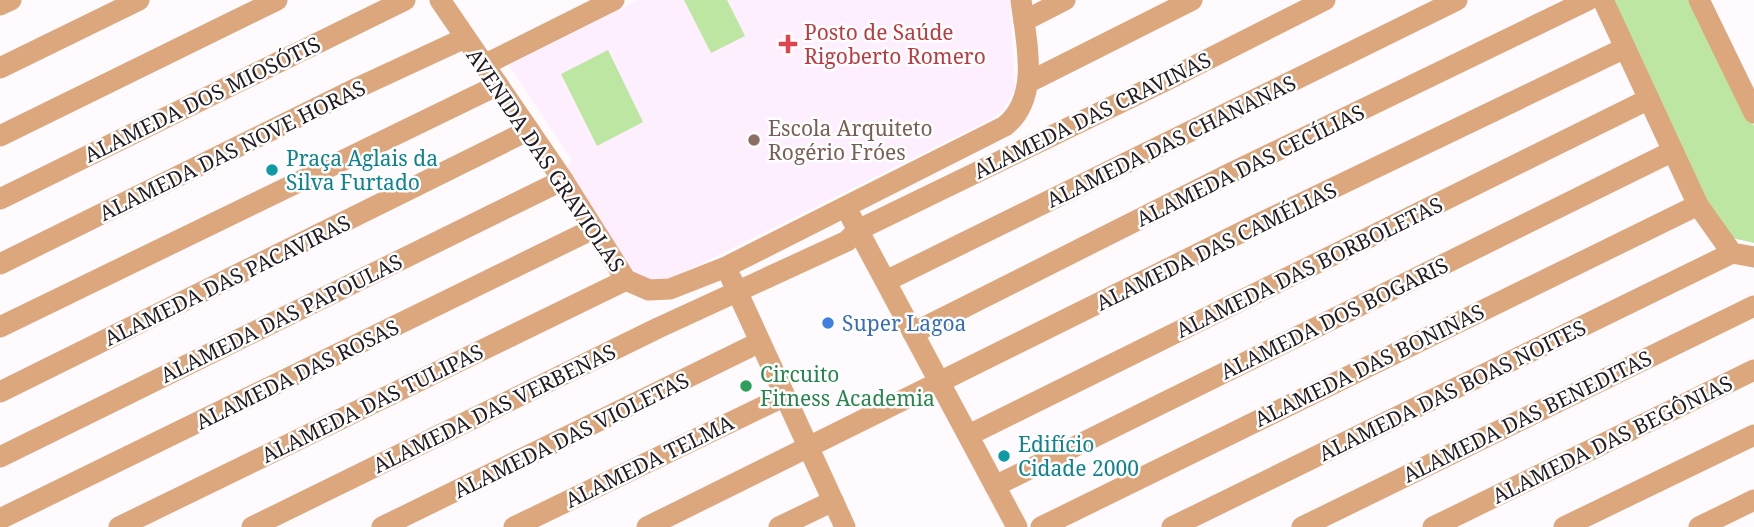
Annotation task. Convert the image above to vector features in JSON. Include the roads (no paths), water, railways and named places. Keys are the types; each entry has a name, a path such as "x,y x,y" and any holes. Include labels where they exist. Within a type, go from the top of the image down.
{"street":[{"path":"0,5 11,0"},
{"path":"0,68 139,0"},
{"path":"0,136 277,0"},
{"name":"ALAMEDA DOS MIOSÓTIS","path":"0,198 405,0"},
{"name":"AVENIDA DAS GRAVIOLAS","path":"440,0 563,180 626,279 649,290 670,289 726,267 1004,126 1021,107 1029,82 1023,10"},
{"path":"484,65 614,0"},
{"path":"1023,10 1065,0"},
{"path":"1029,82 1192,0"},
{"name":"ALAMEDA DAS CRAVINAS","path":"736,291 746,289 847,241 858,230 1325,0"},
{"name":"ALAMEDA DAS CHANANAS","path":"886,281 1457,0"},
{"name":"ALAMEDA DAS CECÍLIAS","path":"913,333 1229,174 1588,0"},
{"path":"1603,0 1698,205 1732,253 1754,257"},
{"path":"1699,0 1752,103"},
{"name":"ALAMEDA DAS NOVE HORAS","path":"0,264 357,88 465,38"},
{"name":"ALAMEDA DAS CAMÉLIAS","path":"647,527 1254,226 1625,48"},
{"path":"0,327 498,85"},
{"name":"ALAMEDA DAS BORBOLETAS","path":"970,435 1649,99"},
{"name":"ALAMEDA DAS PACAVIRAS","path":"0,392 529,130"},
{"name":"ALAMEDA DOS BOGARIS","path":"995,486 1673,151"},
{"name":"ALAMEDA DAS PAPOULAS","path":"0,457 563,180"},
{"name":"ALAMEDA DAS BONINAS","path":"1041,527 1698,205"},
{"path":"846,207 1017,527"},
{"name":"ALAMEDA DAS ROSAS","path":"0,519 593,229"},
{"name":"ALAMEDA DAS BOAS NOITES","path":"1172,527 1732,253"},
{"path":"726,267 845,527"},
{"name":"ALAMEDA DAS TULIPAS","path":"119,527 626,279"},
{"name":"ALAMEDA DAS VERBENAS","path":"252,527 736,291"},
{"name":"ALAMEDA DAS BENEDITAS","path":"1302,527 1754,306"},
{"name":"ALAMEDA DAS VIOLETAS","path":"382,527 760,342"},
{"name":"ALAMEDA DAS BEGÔNIAS","path":"1433,527 1754,370"},
{"name":"ALAMEDA TELMA","path":"514,527 785,396"},
{"path":"1564,527 1754,435"},
{"path":"1699,527 1754,500"},
{"path":"779,527 833,501"}],"place":[{"name":"Posto de Saúde Rigoberto Romero","path":"788,44"},
{"name":"Escola Arquiteto Rogério Fróes","path":"754,140"},
{"name":"Praça Aglais da Silva Furtado","path":"272,170"},
{"name":"Super Lagoa","path":"828,323"},
{"name":"Circuito Fitness Academia","path":"746,386"},
{"name":"Edifício Cidade 2000","path":"1004,456"}]}
